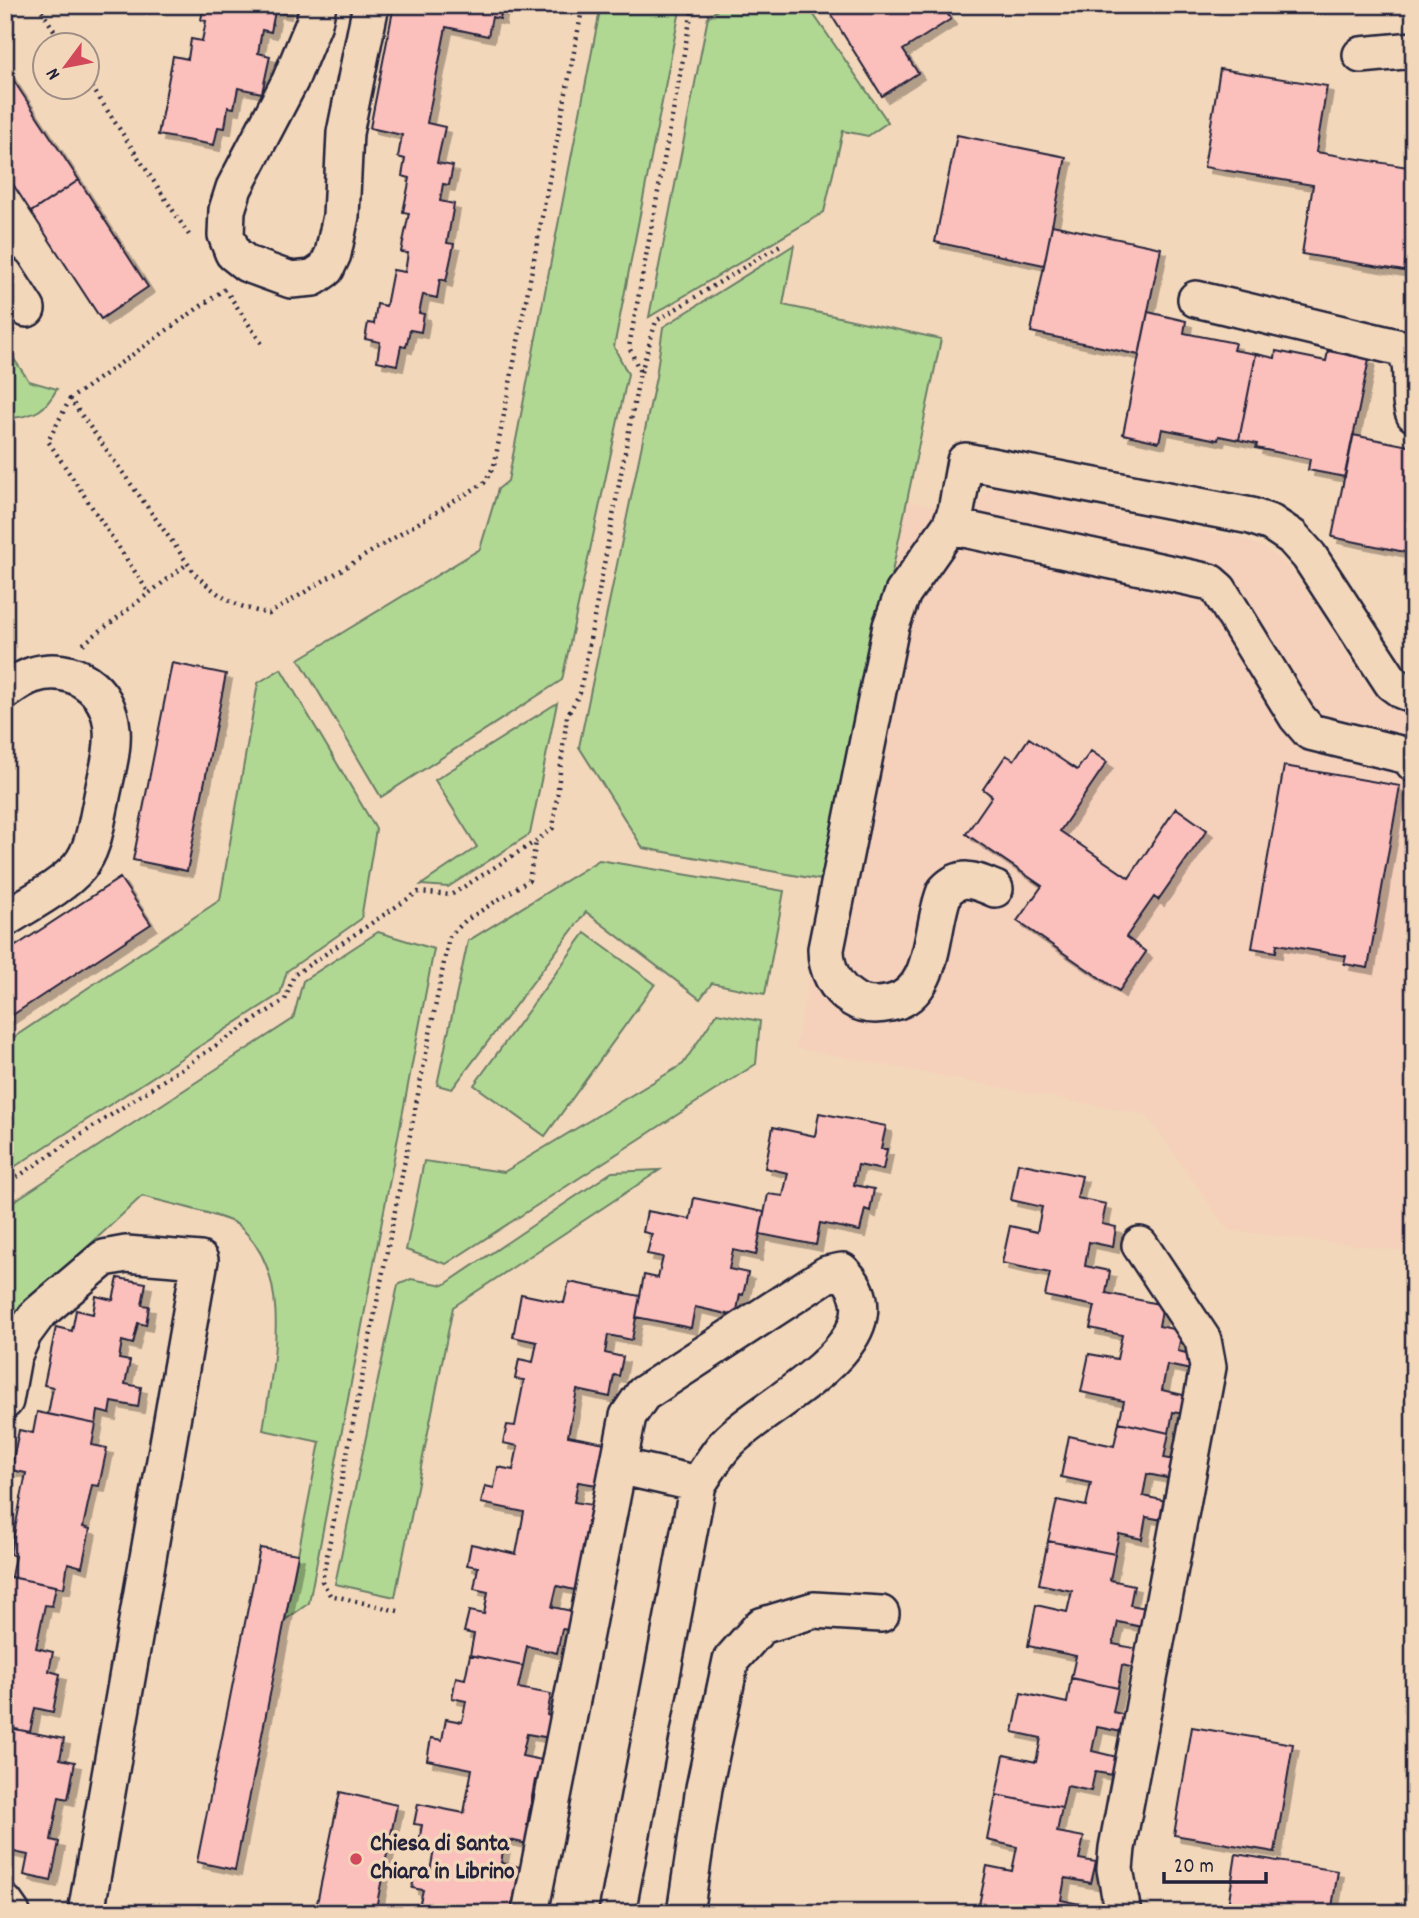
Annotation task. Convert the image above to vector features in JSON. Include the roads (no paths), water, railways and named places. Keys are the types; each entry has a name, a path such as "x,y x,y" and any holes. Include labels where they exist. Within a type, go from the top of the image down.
{"lane":[{"path":"318,5 314,23 290,81 234,188 227,210 226,235 233,253 247,264 291,280 313,278 326,269 333,254 341,216 345,133 371,5"},
{"path":"1360,55 1414,50"},
{"path":"5,275 27,309"},
{"path":"1196,299 1401,348 1411,360 1410,405 1414,414"},
{"path":"995,889 972,880 961,879 952,883 945,891 923,973 917,986 897,1002 884,1005 854,1000 832,978 826,962 826,948 891,626 903,593 950,526 956,511 965,461 1251,516 1271,523 1292,537 1309,556 1392,683 1414,695"},
{"path":"950,526 1210,582 1219,590 1297,717 1310,732 1408,756 1414,764"},
{"path":"5,691 32,675 47,672 79,676 90,683 109,711 113,743 88,854 79,867 66,878 5,919"},
{"path":"1123,1913 1115,1869 1117,1848 1208,1367 1203,1340 1140,1245"},
{"path":"5,1401 13,1357 24,1333 38,1314 104,1258 127,1254 200,1260 86,1913"},
{"path":"530,1913 628,1416 643,1394 827,1274 842,1271 853,1282 860,1299 859,1320 848,1343 829,1362 726,1443 698,1484 617,1913"},
{"path":"618,1466 698,1484"},
{"path":"685,1913 704,1788 732,1660 761,1626 814,1610 881,1614"},
{"path":"5,1903 12,1913"}],"place":[{"name":"Chiesa di Santa Chiara in Librino","path":"356,1859"}]}
